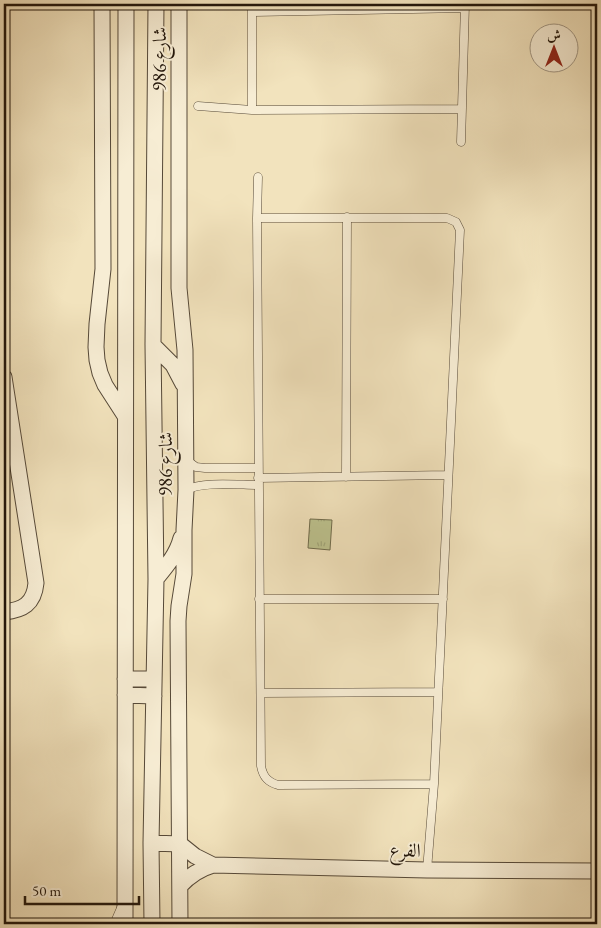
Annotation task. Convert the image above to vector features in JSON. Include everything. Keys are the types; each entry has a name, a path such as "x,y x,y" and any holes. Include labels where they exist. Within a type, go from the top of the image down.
{"street":[{"path":"102,4 103,269 96,347 100,373 105,385 125,416"},
{"name":"شارع 986","path":"125,924 126,4"},
{"name":"شارع 986","path":"152,924 150,843 156,579 153,345 156,4"},
{"name":"شارع 986","path":"179,4 179,294 184,342 186,490 184,574 178,621 180,924"},
{"path":"153,345 174,365 185,390"},
{"path":"4,376 36,583 33,597 29,603 17,610 4,612"},
{"path":"156,579 175,554 184,530"},
{"path":"125,678 154,678"},
{"path":"125,695 154,696"},
{"path":"150,843 180,844"},
{"name":"الفرع","path":"180,844 195,856 213,865"},
{"name":"الفرع","path":"180,886 194,872 213,865 427,870 597,871"}],"lane":[{"path":"252,110 252,8 465,6 462,142"},
{"path":"198,106 252,110 462,109"},
{"path":"258,176 259,599 261,766 264,777 272,784 278,786 434,784"},
{"path":"346,477 347,217"},
{"path":"257,218 447,218 456,222 460,230 434,784 427,870"},
{"path":"185,460 196,467 205,468 258,468"},
{"path":"186,490 204,485 258,481 448,475"},
{"path":"259,599 443,599"},
{"path":"261,693 438,692"},
{"path":"114,924 125,900"}],"green space":[{"path":"310,519 332,520 330,550 308,548"}]}
